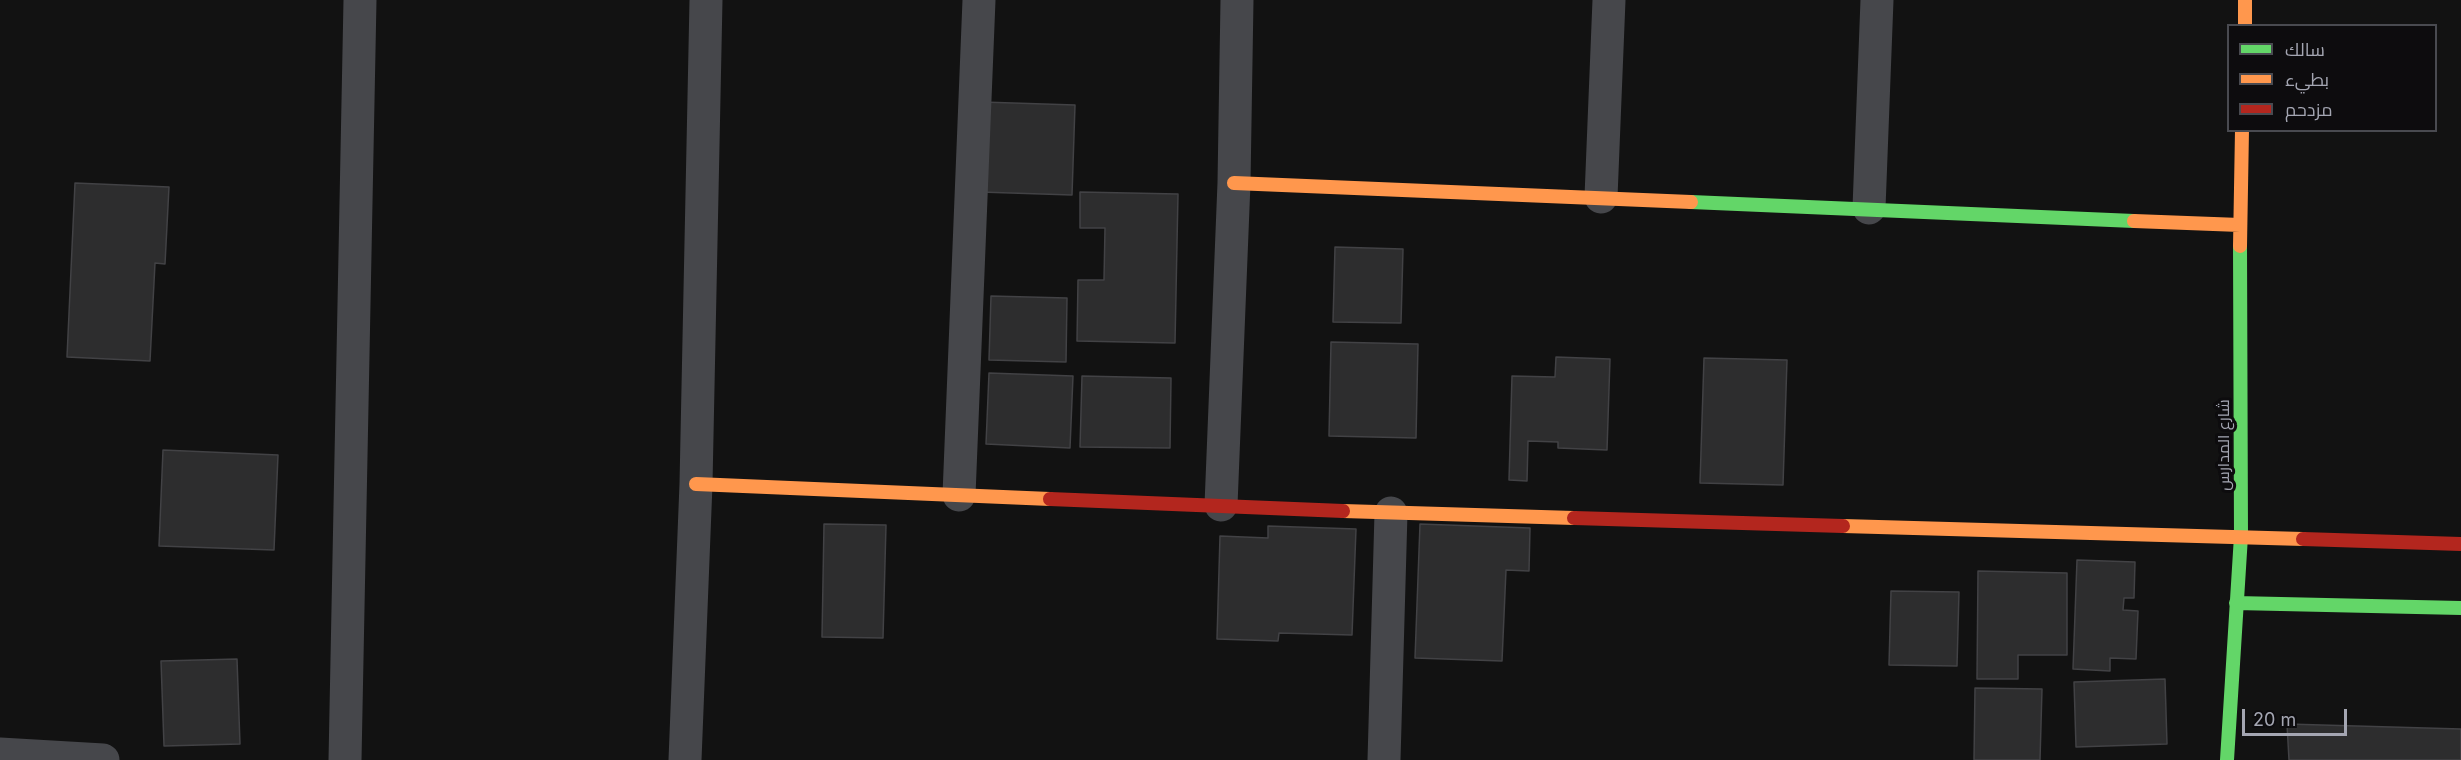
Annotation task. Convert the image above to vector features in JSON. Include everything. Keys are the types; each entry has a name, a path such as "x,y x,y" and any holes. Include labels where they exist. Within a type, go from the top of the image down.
{"street":[{"path":"345,760 360,0"},
{"path":"685,760 696,484 706,0"},
{"path":"959,495 979,0"},
{"path":"1221,505 1234,183 1237,0"},
{"path":"1601,197 1609,0"},
{"path":"1869,208 1877,0"},
{"path":"2245,0 2245,24"},
{"name":"شارع المدارس","path":"2227,760 2241,537 2242,132"},
{"path":"1234,183 2240,225"},
{"path":"696,484 1391,513 2461,544"},
{"path":"1384,760 1391,513"},
{"path":"2236,603 2461,608"},
{"path":"0,754 104,760"}],"building":[{"path":"982,102 1075,105 1072,195 980,192"},
{"path":"75,183 169,187 165,264 155,263 150,361 67,357"},
{"path":"1080,192 1178,194 1175,343 1077,341 1078,280 1104,280 1105,228 1080,228"},
{"path":"1335,247 1403,249 1401,323 1333,322"},
{"path":"991,296 1067,298 1066,362 989,360"},
{"path":"1331,342 1418,344 1416,438 1329,436"},
{"path":"1556,357 1610,359 1607,450 1558,448 1558,442 1528,441 1527,481 1509,480 1512,376 1555,377"},
{"path":"1704,358 1787,360 1783,485 1700,483"},
{"path":"989,373 1073,376 1070,448 986,444"},
{"path":"1082,376 1171,378 1170,448 1080,447"},
{"path":"163,450 278,455 274,550 159,546"},
{"path":"824,524 886,525 883,638 822,637"},
{"path":"1420,524 1530,528 1529,571 1506,570 1502,661 1415,658"},
{"path":"1268,526 1356,529 1352,635 1279,633 1278,641 1217,639 1220,536 1268,538"},
{"path":"2077,560 2135,562 2134,598 2124,598 2123,610 2138,611 2136,659 2110,658 2110,671 2073,669"},
{"path":"1978,571 2067,573 2067,655 2018,655 2018,679 1977,679"},
{"path":"1891,591 1959,592 1957,666 1889,665"},
{"path":"237,659 240,744 164,746 161,661"},
{"path":"2165,679 2167,744 2076,747 2074,682"},
{"path":"1975,688 2042,689 2040,760 1974,760"},
{"path":"2287,724 2461,729 2461,760 2289,760"}],"traffic: fast":[{"path":"1691,202 2134,221"},
{"path":"2227,760 2241,536 2240,246"},
{"path":"2236,603 2461,608"}],"traffic: slow":[{"path":"2245,0 2245,24"},
{"path":"2240,246 2242,132"},
{"path":"1234,183 1691,202"},
{"path":"2134,221 2240,225"},
{"path":"696,484 1050,499"},
{"path":"1343,511 1574,518"},
{"path":"1843,526 2303,539"}],"traffic: jam":[{"path":"1050,499 1343,511"},
{"path":"1574,518 1843,526"},
{"path":"2303,539 2461,544"}]}
